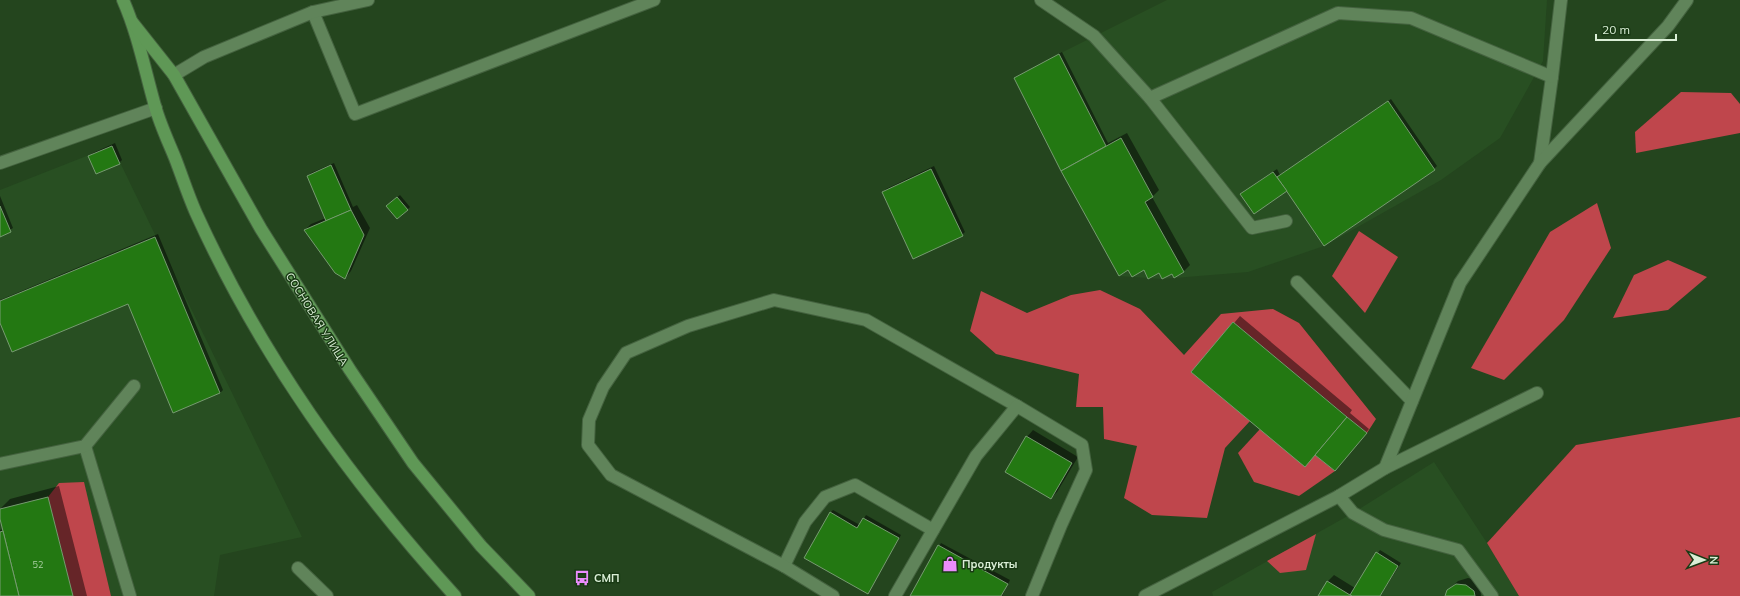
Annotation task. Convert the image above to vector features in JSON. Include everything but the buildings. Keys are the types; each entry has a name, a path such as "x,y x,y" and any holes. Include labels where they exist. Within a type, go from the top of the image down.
{"main road":[{"name":"СОСНОВАЯ УЛИЦА","path":"125,0 156,108 196,212 243,308 308,412 360,484 411,548 455,596"},
{"name":"СОСНОВАЯ УЛИЦА","path":"132,22 174,75 261,229 358,382 413,463 481,546 529,596"}],"street":[{"path":"174,75 204,57 313,12 368,0"},
{"path":"313,12 355,114 654,0"},
{"path":"1041,0 1094,36 1150,98 1252,228 1286,222"},
{"path":"1540,162 1561,0"},
{"path":"1385,468 1460,283 1540,162 1668,26 1687,0"},
{"path":"1150,98 1338,13 1411,18 1552,77"},
{"path":"0,163 156,108"},
{"path":"1297,282 1412,401"},
{"path":"833,596 784,566 611,475 588,445 589,420 603,387 626,353 688,326 774,300 866,320 1017,406 1082,445 1086,470 1061,525 1032,596"},
{"path":"0,464 85,446 134,386"},
{"path":"1145,596 1339,496 1385,468 1538,393"},
{"path":"894,596 976,456 1017,406"},
{"path":"85,446 130,596"},
{"path":"784,566 805,522 825,497 855,485 932,530"},
{"path":"1339,496 1353,512 1384,530 1458,550 1492,596"},
{"path":"298,568 327,596"}],"shaded area":[{"path":"1167,0 1547,0 1543,61 1500,138 1441,180 1324,246 1248,272 1162,279 1119,276 1058,166 1014,78"},
{"path":"1681,92 1731,93 1740,104 1740,133 1636,153 1635,132"},
{"path":"112,146 302,537 220,555 214,596 0,596 0,190"},
{"path":"1597,203 1611,248 1564,320 1504,380 1471,368 1550,232"},
{"path":"1359,231 1398,257 1365,313 1332,276"},
{"path":"1668,260 1707,277 1668,310 1613,318 1634,275"},
{"path":"1100,290 1140,309 1184,355 1221,314 1273,309 1299,323 1376,419 1367,433 1233,322 1192,372 1250,421 1225,448 1207,518 1152,515 1124,498 1137,446 1104,439 1103,407 1076,407 1079,374 996,354 970,331 981,291 1027,313 1071,295"},
{"path":"1740,417 1740,596 1519,596 1487,543 1576,445"},
{"path":"1260,429 1315,455 1335,471 1299,496 1254,482 1238,453"},
{"path":"1434,462 1487,543 1519,596 1213,596 1212,592 1353,513"},
{"path":"84,482 111,596 73,596 48,497 59,483"},
{"path":"1316,534 1306,570 1280,573 1267,561"}],"place":[{"name":"Продукты","path":"950,564"},
{"name":"СМП","path":"582,578"}]}
